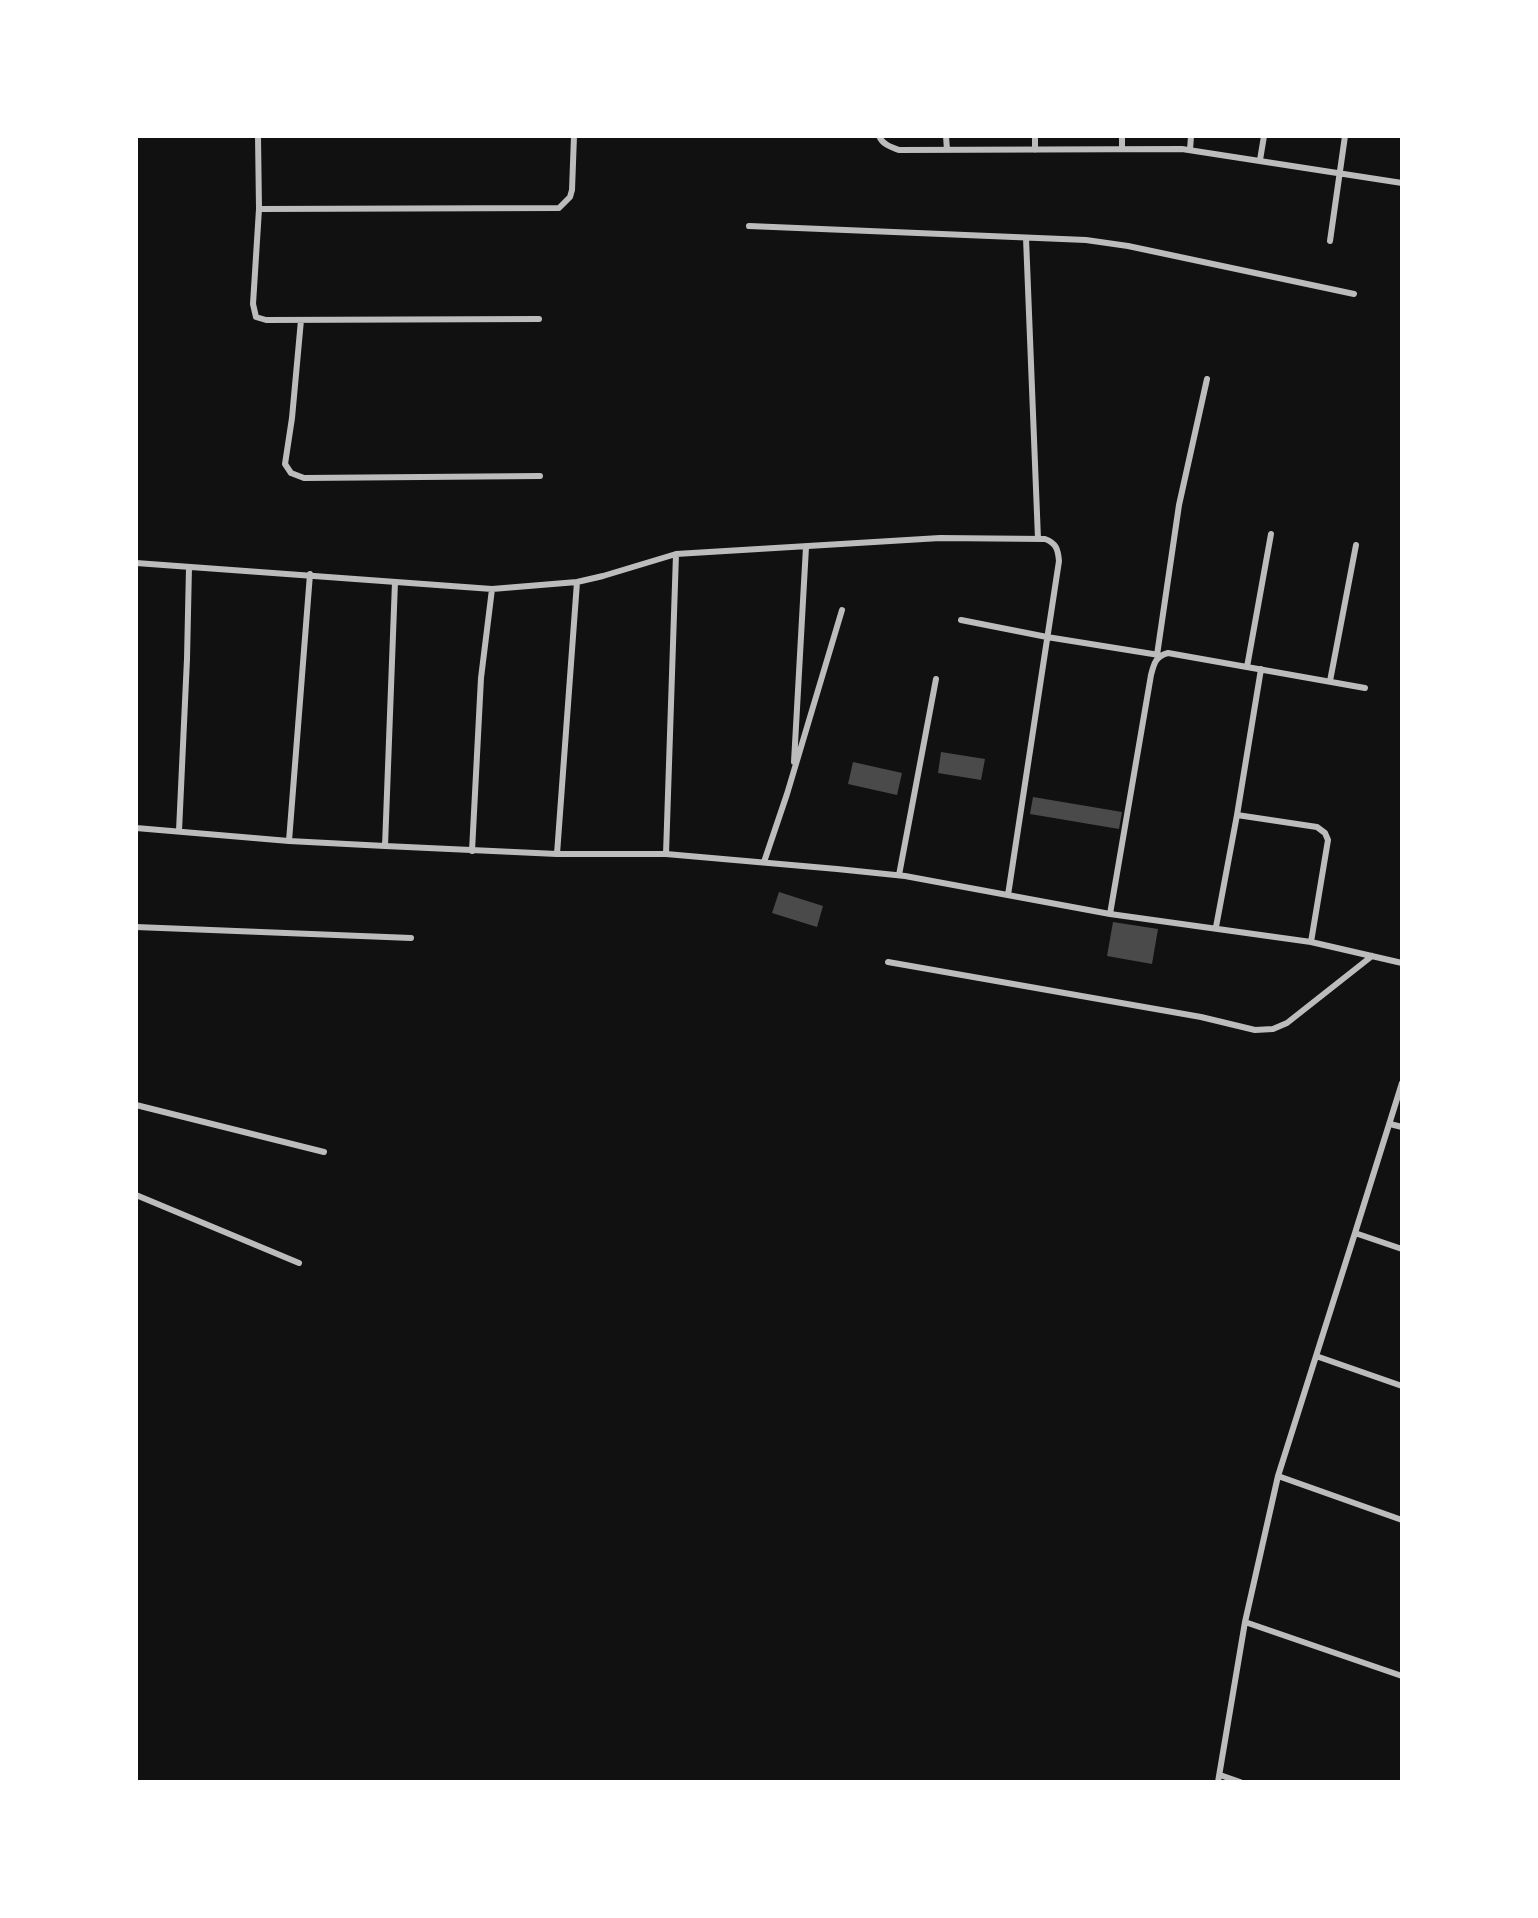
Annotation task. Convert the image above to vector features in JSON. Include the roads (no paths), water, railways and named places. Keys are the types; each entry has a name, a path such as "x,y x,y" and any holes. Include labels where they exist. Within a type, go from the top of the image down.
{"street":[{"path":"258,136 259,209 254,304 256,317 266,320 539,319"},
{"path":"259,209 559,208 570,196 572,190 574,136"},
{"path":"879,136 881,141 888,146 899,150 1122,148 1190,150 1401,183"},
{"path":"946,136 946,150"},
{"path":"1035,136 1035,150"},
{"path":"1122,136 1122,148"},
{"path":"1190,150 1191,136"},
{"path":"1260,160 1264,136"},
{"path":"1330,241 1345,136"},
{"path":"749,225 1086,240 1128,246 1354,294"},
{"path":"1026,238 1038,539"},
{"path":"301,320 285,464 291,473 304,478 540,476"},
{"path":"1110,914 1154,662 1158,655 1179,505 1207,379"},
{"path":"1247,667 1270,534"},
{"path":"136,562 492,588 577,582 676,554 940,538 1038,539 1052,542 1059,554 1008,895"},
{"path":"1330,681 1356,545"},
{"path":"793,774 806,547"},
{"path":"666,854 676,554"},
{"path":"179,831 189,567"},
{"path":"289,841 310,574"},
{"path":"386,846 395,582"},
{"path":"556,854 577,582"},
{"path":"472,850 481,678 492,588"},
{"path":"764,862 842,610"},
{"path":"961,620 1047,638 1158,655 1168,653 1365,687"},
{"path":"1216,927 1261,669"},
{"path":"899,875 936,679"},
{"path":"1237,815 1317,828 1325,833 1328,840 1311,942"},
{"path":"136,828 289,841 386,846 556,854 666,854 899,875 1110,914 1311,942 1401,963"},
{"path":"136,927 411,938"},
{"path":"888,962 1201,1017 1255,1030 1273,1029 1287,1023 1372,956"},
{"path":"1240,1782 1219,1778 1245,1622 1278,1476 1401,1083"},
{"path":"136,1105 324,1152"},
{"path":"1390,1124 1401,1127"},
{"path":"136,1195 299,1263"},
{"path":"1355,1233 1401,1250"},
{"path":"1316,1356 1401,1386"},
{"path":"1278,1476 1401,1520"},
{"path":"1245,1622 1401,1676"}]}
